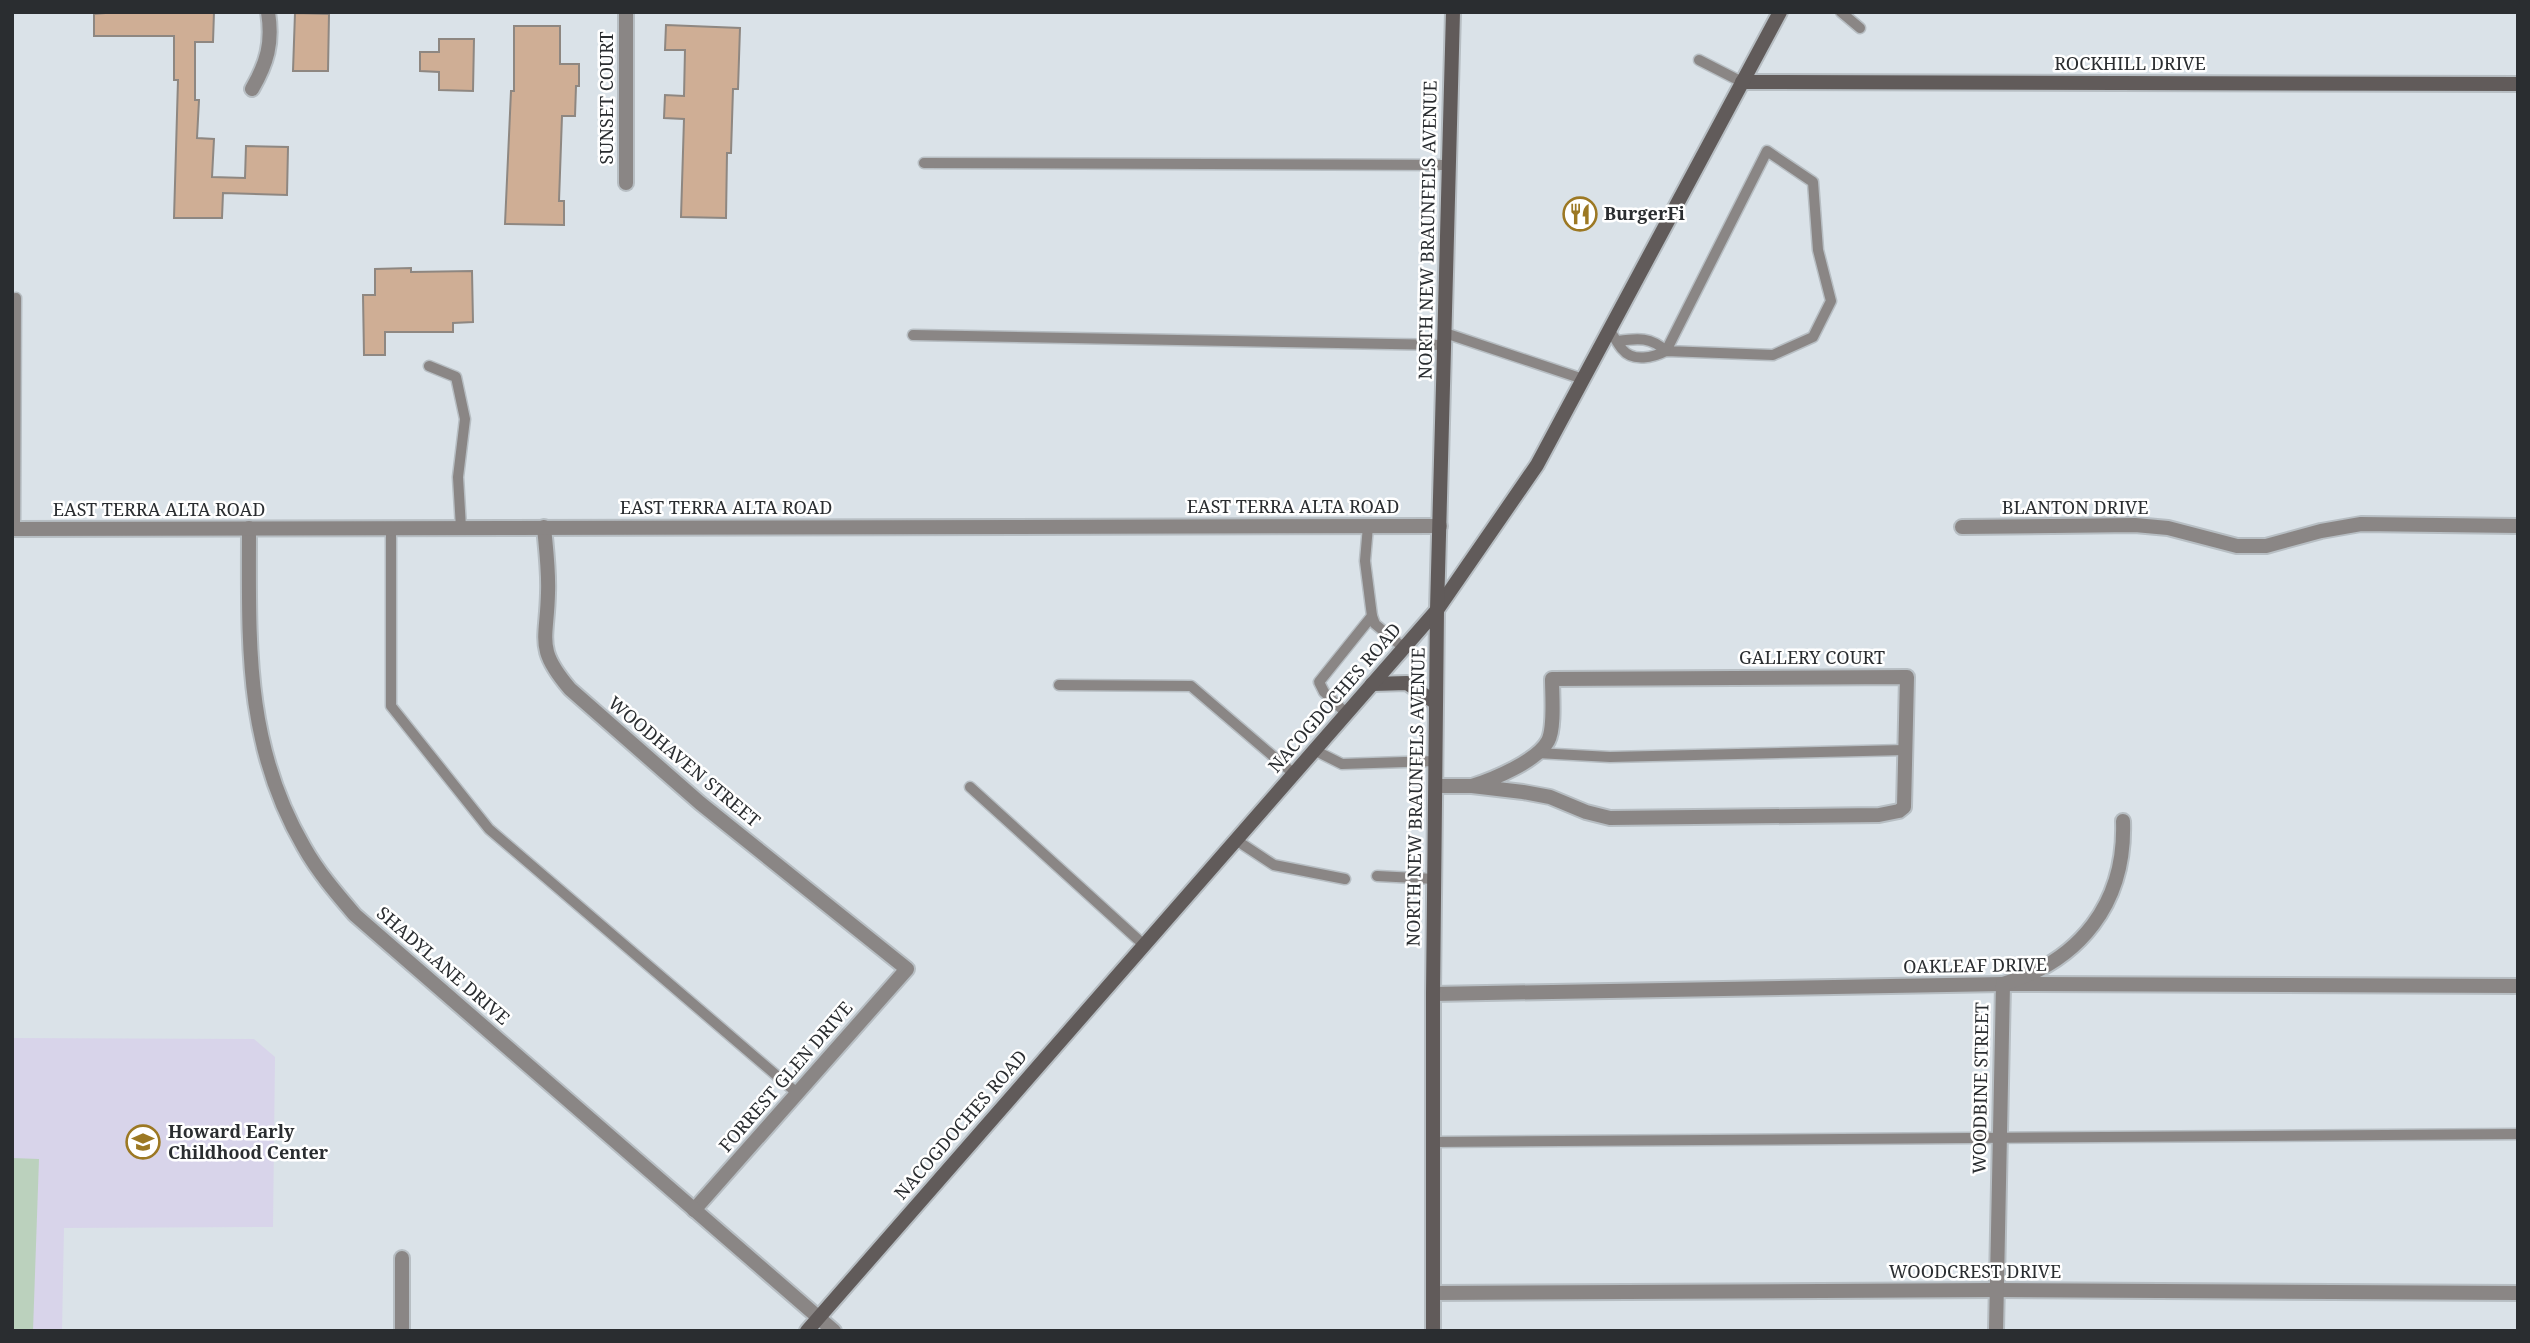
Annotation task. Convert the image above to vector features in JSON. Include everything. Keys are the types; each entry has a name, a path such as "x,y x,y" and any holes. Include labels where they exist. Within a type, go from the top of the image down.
{"street":[{"path":"251,89 264,69 269,54 271,31 268,12"},
{"name":"SUNSET COURT","path":"626,12 626,183"},
{"name":"NORTH NEW BRAUNFELS AVENUE","path":"1433,1331 1437,610 1453,12"},
{"name":"NACOGDOCHES ROAD","path":"807,1331 1437,610 1537,465 1583,379 1614,335 1780,12"},
{"name":"ROCKHILL DRIVE","path":"1742,82 2518,84"},
{"name":"BLANTON DRIVE","path":"1962,527 2135,525 2168,528 2237,546 2266,546 2361,524 2518,526"},
{"name":"EAST TERRA ALTA ROAD","path":"14,529 1440,526"},
{"name":"WOODHAVEN STREET","path":"544,527 548,591 544,635 546,652 557,674 570,689 700,803 907,969"},
{"name":"SHADYLANE DRIVE","path":"249,528 249,649 254,705 275,787 304,848 328,883 355,915 834,1331"},
{"name":"GALLERY COURT","path":"1436,786 1472,786 1550,797 1586,812 1610,818 1879,815 1899,811 1904,807 1907,677 1552,679 1551,732 1548,742 1536,753 1493,779 1472,786"},
{"path":"1373,684 1407,683 1436,703"},
{"name":"WOODBINE STREET","path":"1996,1331 2003,984 2028,976 2056,961 2092,927 2109,900 2119,869 2123,821"},
{"name":"FORREST GLEN DRIVE","path":"694,1210 907,969"},
{"name":"OAKLEAF DRIVE","path":"1433,993 2003,984 2518,986"},
{"path":"402,1258 402,1331"},
{"name":"WOODCREST DRIVE","path":"1433,1293 1996,1290 2518,1293"}],"lane":[{"path":"1841,12 1860,28"},
{"path":"1699,60 1742,82"},
{"path":"1614,335 1623,350 1633,356 1653,358 1666,351 1773,355 1813,337 1831,301 1818,250 1813,182 1767,151 1666,351"},
{"path":"924,163 1449,165"},
{"path":"14,529 16,298"},
{"path":"913,335 1445,339 1583,379"},
{"path":"1614,335 1656,341 1666,351"},
{"path":"429,366 456,377 461,396 465,419 458,477 461,528"},
{"path":"1368,526 1366,561 1372,616 1375,624 1404,648"},
{"path":"391,528 391,706 489,829 797,1093"},
{"path":"1347,714 1324,692 1319,682 1372,616"},
{"path":"1059,685 1191,686 1294,774"},
{"path":"1536,753 1610,757 1905,750"},
{"path":"1314,751 1342,764 1436,761"},
{"path":"970,787 1144,945"},
{"path":"1236,840 1274,865 1345,879"},
{"path":"1377,876 1435,879"},
{"path":"1433,1142 2518,1134"}],"shaded area":[{"name":"Howard Early Childhood Center","path":"12,1038 254,1039 275,1057 273,1227 64,1228 62,1331 12,1331"}],"green space":[{"path":"12,1158 39,1159 33,1331 12,1331"}],"building":[{"path":"214,12 213,42 195,42 195,100 199,100 197,138 214,139 212,177 245,178 246,146 288,147 287,195 223,193 222,218 174,218 178,80 174,80 174,36 94,36 94,14"},
{"path":"295,13 329,14 328,71 293,71"},
{"path":"666,25 740,28 738,89 733,89 731,153 727,153 726,218 681,217 684,119 664,118 665,95 684,96 685,50 665,50"},
{"path":"514,26 560,26 560,64 579,64 575,116 562,116 559,201 564,201 564,225 505,224 511,91 514,91"},
{"path":"439,39 474,39 473,91 439,90 439,72 420,71 420,52 439,52"},
{"path":"411,268 411,272 472,271 473,322 453,323 453,332 385,332 385,355 364,355 363,295 375,295 375,269"}],"place":[{"name":"BurgerFi","path":"1580,214"},
{"name":"Howard Early Childhood Center","path":"143,1142"}]}
